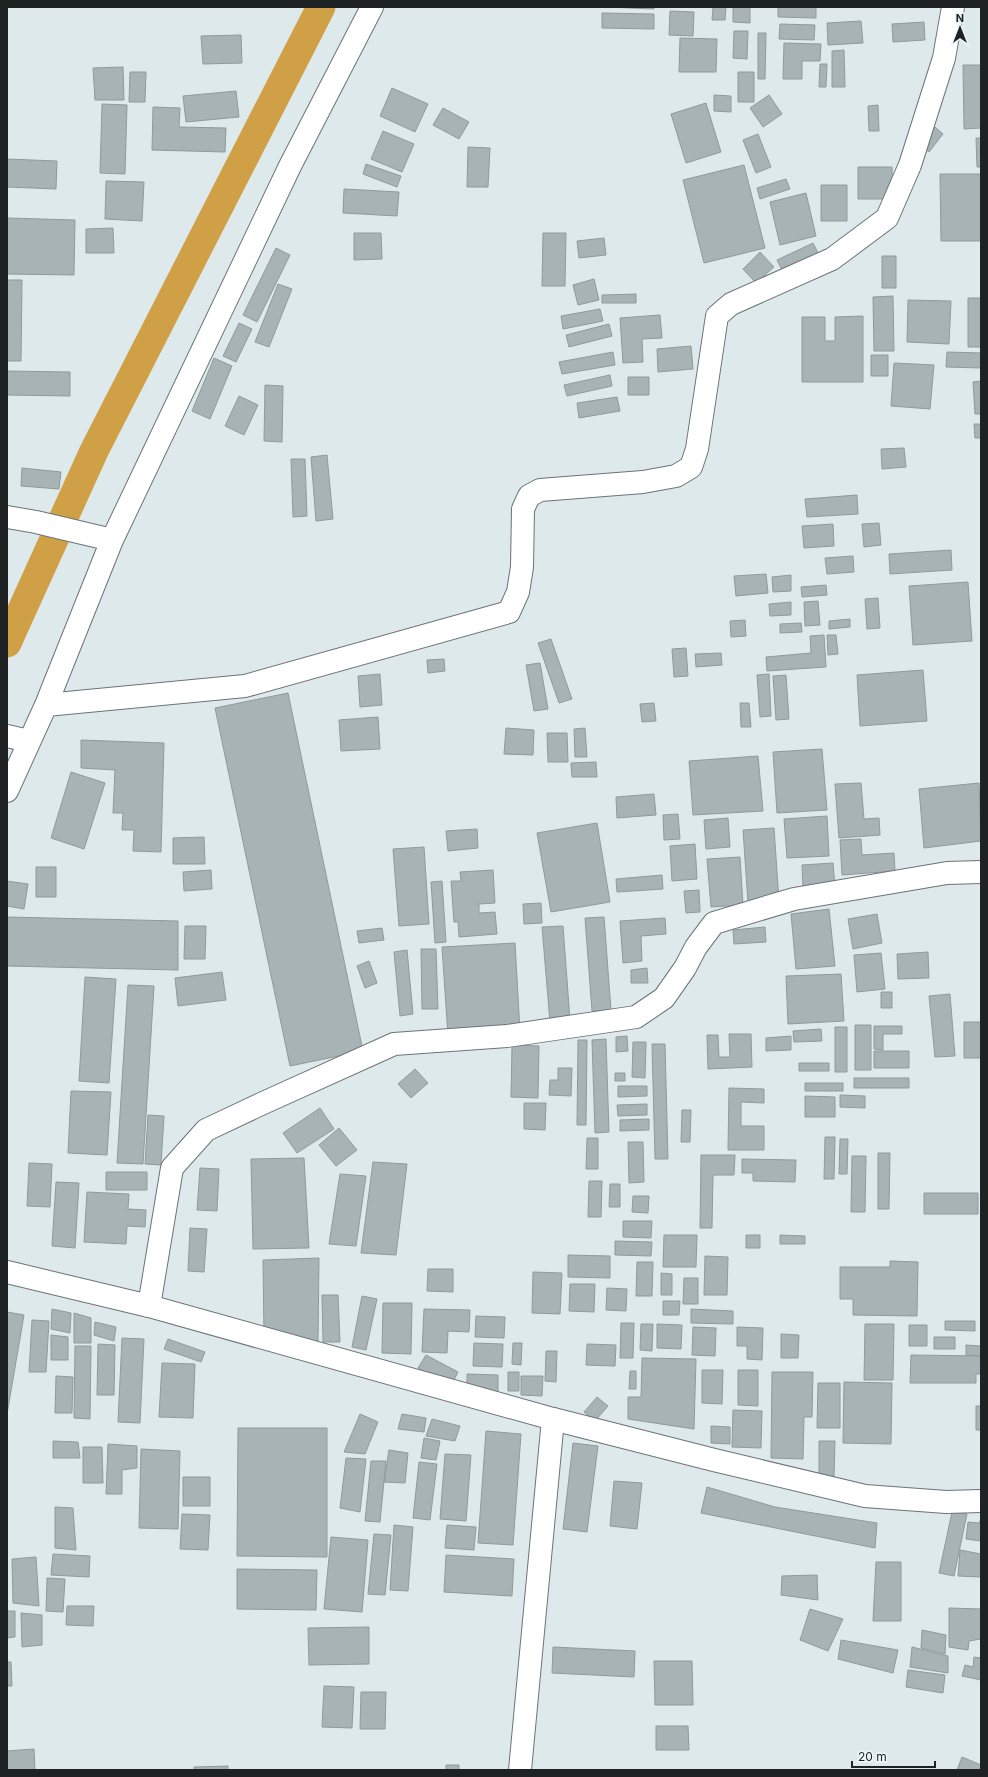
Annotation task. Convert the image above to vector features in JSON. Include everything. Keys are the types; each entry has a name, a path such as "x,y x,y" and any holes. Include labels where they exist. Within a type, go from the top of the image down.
{"street":[{"path":"7,791 46,705 112,540 290,166 372,7"},
{"path":"46,705 245,686 509,612 518,592 522,567 523,509 529,496 540,490 643,482 676,476 691,467 697,449 717,316 731,304 832,259 887,218 910,164 944,58 953,7"},
{"path":"7,517 36,522 112,540"},
{"path":"7,736 29,741"},
{"path":"149,1306 172,1168 206,1130 394,1044 507,1036 636,1016 664,998 685,968 696,947 714,923 794,899 947,873 981,872"},
{"path":"7,1272 149,1306 553,1419 714,1460 866,1496 946,1502 981,1501"},
{"path":"520,1770 553,1419"}],"building":[{"path":"606,7 654,7 654,9"},
{"path":"713,7 726,7 725,20 712,20"},
{"path":"733,7 750,7 750,23 733,22"},
{"path":"778,7 816,7 816,18 778,17"},
{"path":"670,11 694,12 693,36 669,35"},
{"path":"602,13 654,14 654,29 602,28"},
{"path":"861,21 863,43 828,45 827,23"},
{"path":"924,22 925,40 893,42 892,24"},
{"path":"780,24 815,25 814,40 779,39"},
{"path":"734,31 748,31 747,59 733,58"},
{"path":"758,33 766,33 765,79 758,79"},
{"path":"241,35 242,63 203,64 201,36"},
{"path":"680,38 717,39 716,72 679,72"},
{"path":"784,43 821,44 820,61 802,61 802,79 783,79"},
{"path":"844,50 845,87 832,87 832,51"},
{"path":"820,64 827,64 826,87 819,87"},
{"path":"963,65 981,65 981,128 964,129"},
{"path":"123,67 124,100 95,100 93,68"},
{"path":"130,72 146,72 145,102 129,102"},
{"path":"738,72 754,72 754,102 738,102"},
{"path":"392,88 428,104 415,132 380,116"},
{"path":"236,91 239,117 186,122 183,96"},
{"path":"714,95 731,96 731,112 714,111"},
{"path":"769,95 782,114 763,127 750,108"},
{"path":"706,103 721,152 686,163 671,114"},
{"path":"102,104 127,105 125,174 100,173"},
{"path":"878,105 879,131 869,131 868,106"},
{"path":"153,107 180,108 179,127 226,128 225,152 152,150"},
{"path":"443,108 469,122 459,139 433,125"},
{"path":"935,127 943,134 929,152 920,145"},
{"path":"383,131 414,144 402,172 371,159"},
{"path":"758,134 771,167 756,173 743,140"},
{"path":"976,138 981,138 981,167 977,167"},
{"path":"468,147 490,148 488,187 467,187"},
{"path":"7,159 57,161 56,189 7,187"},
{"path":"366,164 401,176 397,187 363,174"},
{"path":"744,165 765,248 704,263 683,180"},
{"path":"858,167 892,167 893,199 858,199"},
{"path":"940,174 981,174 981,241 941,241"},
{"path":"786,179 790,189 760,199 757,188"},
{"path":"106,181 144,182 142,221 105,219"},
{"path":"821,185 847,185 847,221 821,221"},
{"path":"344,189 399,192 397,216 343,213"},
{"path":"806,193 816,236 780,245 770,202"},
{"path":"7,218 75,220 74,275 7,274"},
{"path":"113,228 114,253 86,253 86,229"},
{"path":"354,233 381,233 382,259 354,260"},
{"path":"543,233 566,233 565,286 542,286"},
{"path":"604,238 606,255 579,258 577,241"},
{"path":"813,243 820,257 784,274 777,260"},
{"path":"276,248 290,255 257,322 243,315"},
{"path":"760,252 774,267 756,283 743,269"},
{"path":"882,256 896,256 896,288 882,288"},
{"path":"594,279 599,300 578,305 573,285"},
{"path":"7,280 22,280 21,361 7,361"},
{"path":"278,284 292,289 269,347 255,342"},
{"path":"636,294 636,303 602,303 602,295"},
{"path":"893,296 894,351 874,351 873,297"},
{"path":"968,298 981,298 981,347 968,347"},
{"path":"908,300 951,301 949,344 907,342"},
{"path":"600,309 603,321 563,329 561,316"},
{"path":"660,315 662,338 642,339 643,362 623,363 620,318"},
{"path":"863,316 863,382 802,382 802,317 825,317 825,341 835,341 835,317"},
{"path":"239,323 252,329 236,362 223,356"},
{"path":"609,324 612,336 569,347 566,335"},
{"path":"691,346 693,369 658,372 657,349"},
{"path":"613,352 615,365 562,374 559,362"},
{"path":"947,352 981,353 981,368 946,367"},
{"path":"871,355 888,355 888,376 871,376"},
{"path":"214,358 232,366 210,419 192,411"},
{"path":"894,363 934,365 930,409 891,406"},
{"path":"7,371 70,372 70,396 7,395"},
{"path":"610,375 612,386 567,396 564,385"},
{"path":"628,377 649,377 649,395 628,395"},
{"path":"981,381 981,414 975,414 973,382"},
{"path":"265,385 283,386 282,442 264,441"},
{"path":"239,396 258,405 244,435 225,426"},
{"path":"617,397 620,411 579,418 577,403"},
{"path":"974,424 981,424 981,438 975,438"},
{"path":"904,448 906,467 882,469 881,449"},
{"path":"327,455 333,519 316,521 311,457"},
{"path":"291,459 305,459 307,516 293,517"},
{"path":"22,468 61,472 59,489 21,486"},
{"path":"857,495 858,514 807,517 805,499"},
{"path":"879,523 881,545 864,547 862,524"},
{"path":"833,524 834,546 804,548 802,526"},
{"path":"951,550 952,570 890,574 889,554"},
{"path":"853,556 854,572 827,574 825,558"},
{"path":"766,574 768,593 736,596 734,576"},
{"path":"791,575 791,591 773,592 772,577"},
{"path":"968,582 972,641 913,645 909,586"},
{"path":"826,585 827,595 802,597 801,587"},
{"path":"878,598 880,628 867,629 865,599"},
{"path":"818,601 820,625 805,626 804,602"},
{"path":"791,602 791,615 770,616 769,604"},
{"path":"850,619 850,627 829,629 829,621"},
{"path":"745,620 746,636 731,637 730,621"},
{"path":"801,623 802,632 780,633 780,624"},
{"path":"824,635 826,667 767,671 766,657 811,653 810,636"},
{"path":"827,635 836,635 838,654 828,655"},
{"path":"551,639 572,699 559,703 538,643"},
{"path":"686,648 688,676 674,677 672,649"},
{"path":"721,653 722,665 696,667 695,654"},
{"path":"444,659 445,671 428,673 427,660"},
{"path":"540,663 548,709 534,711 526,665"},
{"path":"923,670 927,721 860,726 857,675"},
{"path":"380,674 382,705 360,707 358,676"},
{"path":"769,674 771,716 760,717 757,675"},
{"path":"786,675 789,719 776,720 773,676"},
{"path":"288,693 363,1051 290,1066 215,708"},
{"path":"654,703 656,721 642,722 640,704"},
{"path":"740,703 749,703 751,727 741,727"},
{"path":"378,717 380,749 341,751 339,720"},
{"path":"506,728 534,730 533,755 504,754"},
{"path":"585,728 587,757 575,757 574,729"},
{"path":"547,733 567,733 568,762 548,762"},
{"path":"81,740 164,743 161,852 133,851 134,830 122,830 123,813 113,813 115,770 81,768"},
{"path":"822,749 827,810 777,813 773,752"},
{"path":"758,756 763,811 693,815 689,761"},
{"path":"596,762 597,777 572,777 571,763"},
{"path":"71,772 105,783 84,849 51,838"},
{"path":"861,783 864,819 879,818 880,835 839,838 835,784"},
{"path":"979,783 981,841 924,848 919,789"},
{"path":"654,794 656,815 617,818 616,797"},
{"path":"678,814 680,839 664,840 663,815"},
{"path":"827,816 829,856 787,858 784,819"},
{"path":"728,818 730,847 706,849 704,820"},
{"path":"597,823 610,902 551,912 537,833"},
{"path":"774,828 779,901 748,903 743,830"},
{"path":"477,829 478,848 448,851 446,831"},
{"path":"204,837 205,864 173,864 173,838"},
{"path":"861,839 862,855 894,853 895,871 842,875 840,840"},
{"path":"695,844 697,879 672,881 670,846"},
{"path":"424,847 429,924 399,926 393,849"},
{"path":"740,857 743,905 711,907 707,859"},
{"path":"833,863 835,887 803,889 802,865"},
{"path":"36,867 56,867 56,897 36,897"},
{"path":"211,870 212,889 184,891 183,872"},
{"path":"493,870 495,903 479,904 479,913 495,912 497,934 459,937 458,922 454,922 451,881 461,881 460,872"},
{"path":"662,875 663,889 617,892 616,879"},
{"path":"7,881 28,884 24,909 7,906"},
{"path":"442,881 446,942 435,943 431,882"},
{"path":"699,890 700,912 686,913 684,891"},
{"path":"541,903 542,923 524,924 523,904"},
{"path":"829,909 835,966 796,969 791,914"},
{"path":"877,914 882,943 853,949 848,919"},
{"path":"7,917 178,921 178,970 7,966"},
{"path":"604,917 611,1010 592,1011 585,918"},
{"path":"665,918 666,934 641,936 642,961 623,963 620,921"},
{"path":"185,926 206,926 205,959 184,959"},
{"path":"563,926 570,1020 550,1022 542,927"},
{"path":"765,927 766,942 734,944 733,930"},
{"path":"382,928 384,940 359,943 357,931"},
{"path":"515,943 520,1031 448,1036 442,947"},
{"path":"421,949 436,949 438,1009 422,1009"},
{"path":"407,950 413,1014 400,1016 394,952"},
{"path":"928,952 929,978 898,979 897,954"},
{"path":"881,953 885,989 857,992 854,955"},
{"path":"369,961 377,983 365,988 357,966"},
{"path":"647,968 648,983 631,983 631,970"},
{"path":"222,972 226,1000 178,1006 175,978"},
{"path":"841,974 844,1021 788,1024 786,976"},
{"path":"85,977 116,979 109,1083 79,1081"},
{"path":"128,985 154,986 143,1164 117,1163"},
{"path":"881,992 892,992 892,1008 881,1008"},
{"path":"950,994 955,1056 935,1057 929,996"},
{"path":"964,1022 981,1022 981,1058 964,1058"},
{"path":"855,1025 871,1025 871,1070 855,1070"},
{"path":"874,1026 902,1026 902,1034 883,1034 883,1050 874,1049"},
{"path":"835,1027 847,1027 847,1072 835,1072"},
{"path":"821,1029 822,1041 794,1042 793,1031"},
{"path":"729,1034 751,1034 752,1067 708,1069 707,1035 718,1035 719,1057 730,1057"},
{"path":"627,1036 628,1051 616,1052 616,1037"},
{"path":"791,1036 791,1050 766,1051 766,1038"},
{"path":"606,1039 609,1132 595,1133 592,1040"},
{"path":"578,1040 587,1040 586,1125 577,1125"},
{"path":"633,1042 646,1042 645,1078 632,1077"},
{"path":"652,1044 665,1044 668,1159 655,1159"},
{"path":"512,1045 539,1046 538,1098 511,1097"},
{"path":"874,1051 909,1051 909,1068 874,1068"},
{"path":"799,1063 829,1063 829,1071 799,1071"},
{"path":"558,1068 572,1068 571,1096 549,1095 550,1080 558,1080"},
{"path":"415,1069 428,1083 411,1098 398,1084"},
{"path":"615,1073 625,1073 625,1081 615,1081"},
{"path":"854,1078 909,1078 909,1088 854,1088"},
{"path":"805,1083 843,1083 843,1091 805,1091"},
{"path":"618,1086 647,1086 647,1096 618,1097"},
{"path":"729,1088 764,1089 764,1103 741,1102 741,1126 764,1126 764,1150 728,1150"},
{"path":"71,1091 111,1092 107,1155 68,1153"},
{"path":"840,1095 865,1096 865,1108 840,1107"},
{"path":"805,1096 835,1097 835,1117 805,1117"},
{"path":"524,1103 546,1103 545,1130 524,1129"},
{"path":"647,1104 647,1115 618,1116 617,1105"},
{"path":"320,1108 334,1129 297,1153 283,1133"},
{"path":"682,1110 691,1110 690,1142 681,1142"},
{"path":"148,1115 164,1116 161,1165 145,1164"},
{"path":"649,1119 649,1130 620,1131 620,1120"},
{"path":"339,1128 357,1150 336,1166 319,1145"},
{"path":"825,1137 835,1137 834,1179 824,1179"},
{"path":"587,1138 598,1138 598,1169 586,1169"},
{"path":"840,1139 848,1139 847,1174 839,1174"},
{"path":"628,1142 643,1142 644,1182 629,1183"},
{"path":"878,1153 890,1153 889,1209 878,1209"},
{"path":"701,1155 735,1155 734,1175 713,1175 712,1228 700,1228"},
{"path":"852,1156 866,1156 865,1212 851,1212"},
{"path":"304,1158 309,1248 253,1249 251,1159"},
{"path":"742,1159 796,1160 795,1182 753,1181 753,1173 742,1173"},
{"path":"373,1162 407,1164 396,1255 361,1253"},
{"path":"29,1163 52,1164 50,1207 27,1206"},
{"path":"200,1168 219,1169 217,1211 197,1210"},
{"path":"106,1172 147,1172 147,1190 106,1190"},
{"path":"340,1174 366,1176 356,1246 329,1244"},
{"path":"589,1181 602,1181 601,1217 588,1217"},
{"path":"56,1182 79,1183 75,1248 52,1246"},
{"path":"610,1184 620,1184 620,1207 609,1207"},
{"path":"87,1192 129,1194 128,1209 146,1210 145,1227 127,1226 126,1244 84,1242"},
{"path":"924,1193 978,1193 978,1214 924,1214"},
{"path":"633,1196 649,1196 648,1213 632,1212"},
{"path":"623,1221 652,1221 651,1238 623,1237"},
{"path":"190,1228 207,1229 204,1272 188,1271"},
{"path":"664,1235 697,1235 696,1267 663,1267"},
{"path":"746,1235 760,1235 760,1248 746,1248"},
{"path":"780,1235 805,1236 805,1244 780,1244"},
{"path":"615,1241 652,1242 651,1256 615,1255"},
{"path":"568,1255 610,1256 610,1278 568,1277"},
{"path":"705,1256 728,1257 727,1295 704,1295"},
{"path":"319,1258 318,1341 264,1336 263,1260"},
{"path":"890,1261 918,1262 917,1316 853,1315 853,1299 840,1299 840,1267 890,1267"},
{"path":"637,1262 653,1262 652,1296 636,1296"},
{"path":"428,1269 453,1269 453,1292 427,1291"},
{"path":"533,1272 562,1273 560,1314 532,1313"},
{"path":"661,1273 672,1274 672,1295 661,1295"},
{"path":"684,1278 698,1278 698,1304 683,1304"},
{"path":"570,1284 595,1284 594,1312 569,1311"},
{"path":"607,1288 627,1289 626,1311 606,1310"},
{"path":"322,1295 338,1295 340,1342 323,1342"},
{"path":"362,1296 377,1299 366,1350 352,1347"},
{"path":"663,1301 680,1301 679,1315 663,1315"},
{"path":"383,1303 412,1303 411,1354 382,1353"},
{"path":"52,1309 71,1313 70,1333 51,1329"},
{"path":"424,1309 470,1310 469,1332 448,1331 447,1353 422,1352"},
{"path":"691,1309 733,1311 733,1324 691,1323"},
{"path":"7,1312 24,1315 7,1414"},
{"path":"74,1313 91,1318 91,1343 74,1343"},
{"path":"476,1316 505,1317 504,1338 475,1337"},
{"path":"32,1320 49,1321 46,1372 29,1372"},
{"path":"945,1321 975,1321 975,1331 945,1330"},
{"path":"95,1322 116,1327 114,1341 94,1335"},
{"path":"621,1323 634,1323 633,1358 620,1358"},
{"path":"641,1324 653,1324 652,1351 640,1350"},
{"path":"657,1324 682,1325 681,1349 657,1348"},
{"path":"865,1324 894,1324 893,1380 864,1380"},
{"path":"909,1325 927,1325 927,1346 909,1346"},
{"path":"693,1327 716,1328 715,1356 692,1355"},
{"path":"737,1327 763,1328 762,1360 747,1359 747,1346 737,1346"},
{"path":"781,1334 799,1335 798,1358 781,1358"},
{"path":"51,1335 68,1337 68,1360 51,1360"},
{"path":"934,1337 955,1337 955,1349 934,1349"},
{"path":"122,1338 144,1339 140,1423 118,1422"},
{"path":"168,1339 205,1352 201,1362 164,1349"},
{"path":"474,1343 503,1344 502,1367 473,1366"},
{"path":"513,1343 522,1343 521,1365 512,1364"},
{"path":"98,1344 115,1345 114,1395 97,1395"},
{"path":"587,1344 616,1345 615,1366 586,1365"},
{"path":"966,1345 981,1346 981,1356 966,1355"},
{"path":"75,1346 91,1346 90,1419 74,1418"},
{"path":"546,1351 557,1351 556,1382 545,1381"},
{"path":"426,1355 458,1372 451,1386 418,1368"},
{"path":"911,1355 981,1356 981,1374 976,1374 976,1383 910,1383"},
{"path":"642,1358 696,1359 694,1429 628,1419 628,1397 641,1397"},
{"path":"162,1363 195,1364 193,1418 159,1417"},
{"path":"702,1370 723,1370 722,1404 702,1403"},
{"path":"738,1370 758,1370 758,1406 738,1405"},
{"path":"630,1371 636,1371 636,1389 629,1389"},
{"path":"508,1372 519,1372 519,1391 508,1391"},
{"path":"772,1372 813,1372 812,1417 804,1417 803,1459 771,1458"},
{"path":"467,1374 498,1375 498,1393 467,1393"},
{"path":"56,1376 73,1377 72,1413 55,1413"},
{"path":"521,1376 543,1376 542,1396 521,1395"},
{"path":"844,1382 892,1383 891,1444 843,1443"},
{"path":"818,1383 840,1383 840,1428 817,1428"},
{"path":"597,1397 608,1406 595,1421 584,1412"},
{"path":"976,1406 981,1406 981,1430 976,1430"},
{"path":"733,1410 762,1411 761,1448 732,1447"},
{"path":"360,1414 378,1422 365,1454 344,1452"},
{"path":"402,1414 426,1418 424,1432 398,1429"},
{"path":"432,1419 460,1426 455,1441 426,1436"},
{"path":"711,1426 730,1427 730,1444 711,1443"},
{"path":"238,1428 327,1428 327,1557 237,1556"},
{"path":"486,1431 521,1434 513,1545 478,1543"},
{"path":"424,1438 440,1441 436,1460 421,1458"},
{"path":"53,1441 78,1442 80,1458 53,1458"},
{"path":"819,1441 835,1441 834,1477 819,1477"},
{"path":"573,1443 598,1446 587,1532 563,1529"},
{"path":"108,1444 137,1446 137,1468 122,1470 122,1494 106,1494"},
{"path":"83,1447 102,1447 103,1483 83,1483"},
{"path":"141,1449 180,1451 178,1529 139,1528"},
{"path":"389,1450 408,1453 405,1483 384,1482"},
{"path":"445,1454 471,1455 466,1521 440,1519"},
{"path":"346,1458 366,1459 360,1512 340,1508"},
{"path":"371,1461 386,1461 380,1522 365,1521"},
{"path":"419,1462 437,1464 430,1520 413,1518"},
{"path":"183,1477 210,1477 210,1506 183,1506"},
{"path":"614,1481 642,1483 637,1529 610,1526"},
{"path":"707,1487 775,1507 877,1523 875,1548 701,1513"},
{"path":"55,1507 73,1508 76,1550 55,1548"},
{"path":"952,1512 967,1514 954,1576 939,1573"},
{"path":"182,1514 210,1515 208,1550 180,1549"},
{"path":"981,1519 981,1541 966,1539 968,1522 979,1523"},
{"path":"394,1525 413,1527 408,1591 390,1590"},
{"path":"447,1525 476,1527 474,1550 445,1548"},
{"path":"374,1534 391,1535 385,1595 368,1594"},
{"path":"331,1537 368,1540 362,1612 324,1609"},
{"path":"960,1550 981,1554 981,1577 958,1576"},
{"path":"53,1554 90,1556 89,1577 51,1575"},
{"path":"446,1555 514,1559 512,1596 444,1592"},
{"path":"36,1557 39,1606 13,1603 12,1559"},
{"path":"876,1562 901,1562 901,1621 873,1621"},
{"path":"237,1569 317,1570 316,1610 237,1609"},
{"path":"817,1575 818,1600 781,1595 782,1576"},
{"path":"47,1578 65,1579 63,1612 46,1611"},
{"path":"67,1606 94,1606 93,1626 66,1625"},
{"path":"949,1608 981,1609 981,1639 969,1641 968,1650 949,1647"},
{"path":"810,1609 843,1619 828,1651 800,1640"},
{"path":"7,1611 15,1611 15,1637 7,1638"},
{"path":"21,1613 42,1615 42,1645 22,1647"},
{"path":"369,1627 369,1664 309,1665 308,1628"},
{"path":"922,1630 946,1635 945,1654 921,1648"},
{"path":"841,1640 898,1650 893,1673 838,1659"},
{"path":"553,1647 635,1651 634,1677 552,1673"},
{"path":"912,1647 948,1656 948,1673 910,1667"},
{"path":"974,1657 981,1658 981,1680 962,1676 965,1665 973,1667"},
{"path":"654,1661 692,1661 693,1705 655,1705"},
{"path":"7,1662 11,1662 12,1686 7,1686"},
{"path":"908,1670 945,1675 943,1693 906,1687"},
{"path":"324,1686 354,1687 352,1728 322,1727"},
{"path":"361,1692 386,1692 385,1729 360,1729"},
{"path":"656,1726 688,1726 689,1750 656,1750"},
{"path":"34,1749 35,1770 7,1770 7,1751"},
{"path":"962,1757 981,1765 981,1770 957,1770"},
{"path":"446,1765 459,1765 459,1770 446,1770"},
{"path":"228,1766 228,1770 194,1770 194,1767"}],"waterway":[{"path":"7,643 94,451 321,7"}]}
